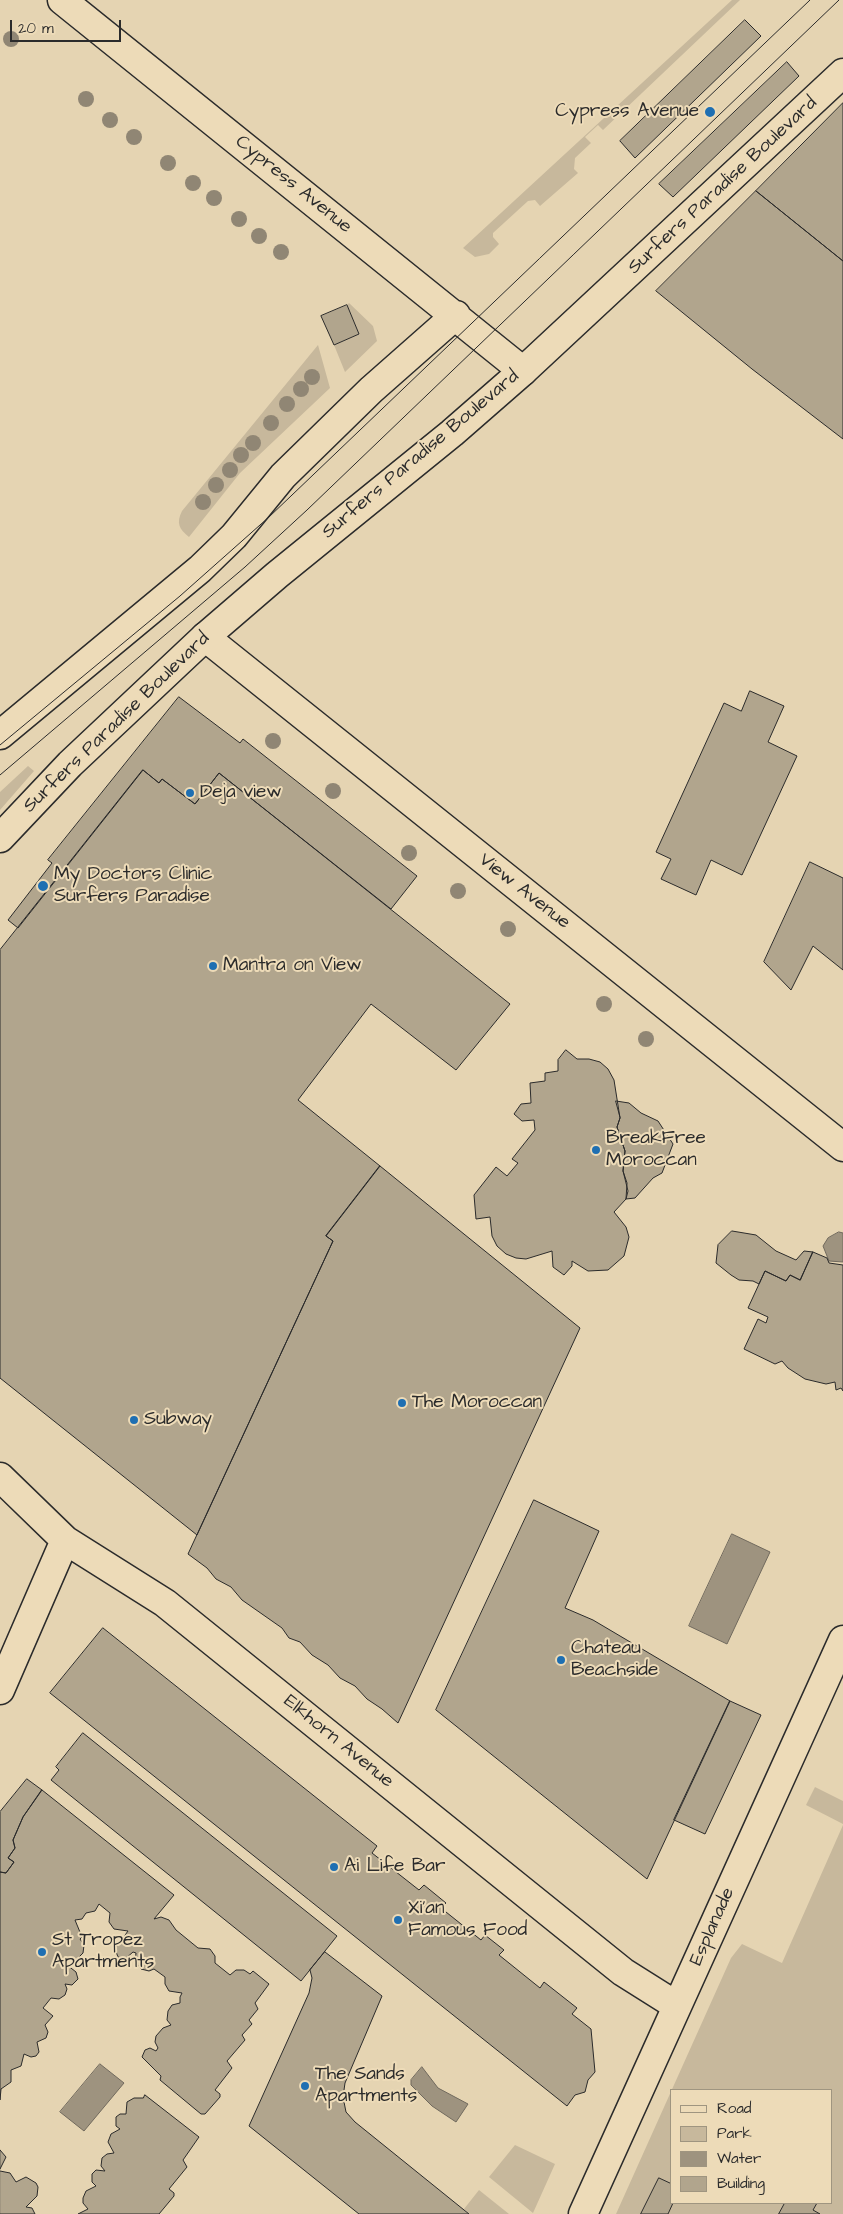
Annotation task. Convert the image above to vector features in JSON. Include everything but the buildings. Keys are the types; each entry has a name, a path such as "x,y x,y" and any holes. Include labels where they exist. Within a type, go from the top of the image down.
{"street":[{"name":"Cypress Avenue","path":"62,0 456,315 523,371"},
{"name":"Surfers Paradise Boulevard","path":"0,838 44,790 205,637 277,575 452,433 523,371 843,73"},
{"path":"0,735 200,569 234,536 283,476 371,390 456,315"},
{"name":"View Avenue","path":"205,637 843,1147"},
{"name":"Elkhorn Avenue","path":"0,1477 65,1540 165,1603 623,1972 678,2006"},
{"path":"0,1690 65,1540"},
{"name":"Esplanade","path":"583,2214 843,1640"}],"green space":[{"path":"732,0 740,0 603,130 598,125 585,137 591,143 575,158 574,169 578,173 540,206 535,200 528,201 493,233 493,237 499,244 489,254 475,257 463,248"},
{"path":"349,303 373,326 377,341 345,372 334,345 359,334 347,305"},
{"path":"318,345 330,388 240,473 189,537 180,526 179,519 182,511"},
{"path":"28,766 34,771 0,810 0,792"},
{"path":"815,1787 843,1801 843,1824 806,1805"},
{"path":"843,1825 843,2214 616,2214 670,2094 670,2204 833,2204 833,2089 672,2089 731,1958 742,1944 782,1963"},
{"path":"515,2145 555,2164 533,2213 489,2177"},
{"path":"479,2190 509,2214 469,2214 464,2209"}],"water":[{"path":"839,1232 843,1233 843,1262 829,1261 823,1246 828,1238"},
{"path":"732,1534 770,1552 727,1644 689,1626"},
{"path":"100,2064 124,2083 84,2131 60,2112"},
{"path":"422,2067 438,2088 468,2104 456,2122 432,2106 411,2085 411,2080"}],"tram line":[{"path":"0,745 180,596 269,517 810,0"},
{"path":"0,775 245,567 307,510 839,0"}],"place":[{"name":"Cypress Avenue","path":"710,112"},
{"name":"Deja view","path":"190,793"},
{"name":"My Doctors Clinic Surfers Paradise","path":"43,886"},
{"name":"Mantra on View","path":"213,966"},
{"name":"BreakFree Moroccan","path":"596,1150"},
{"name":"The Moroccan","path":"402,1403"},
{"name":"Subway","path":"134,1420"},
{"name":"Chateau Beachside","path":"561,1660"},
{"name":"Ai Life Bar","path":"334,1867"},
{"name":"Xi'an Famous Food","path":"398,1920"},
{"name":"St Tropez Apartments","path":"42,1952"},
{"name":"The Sands Apartments","path":"305,2086"}]}
